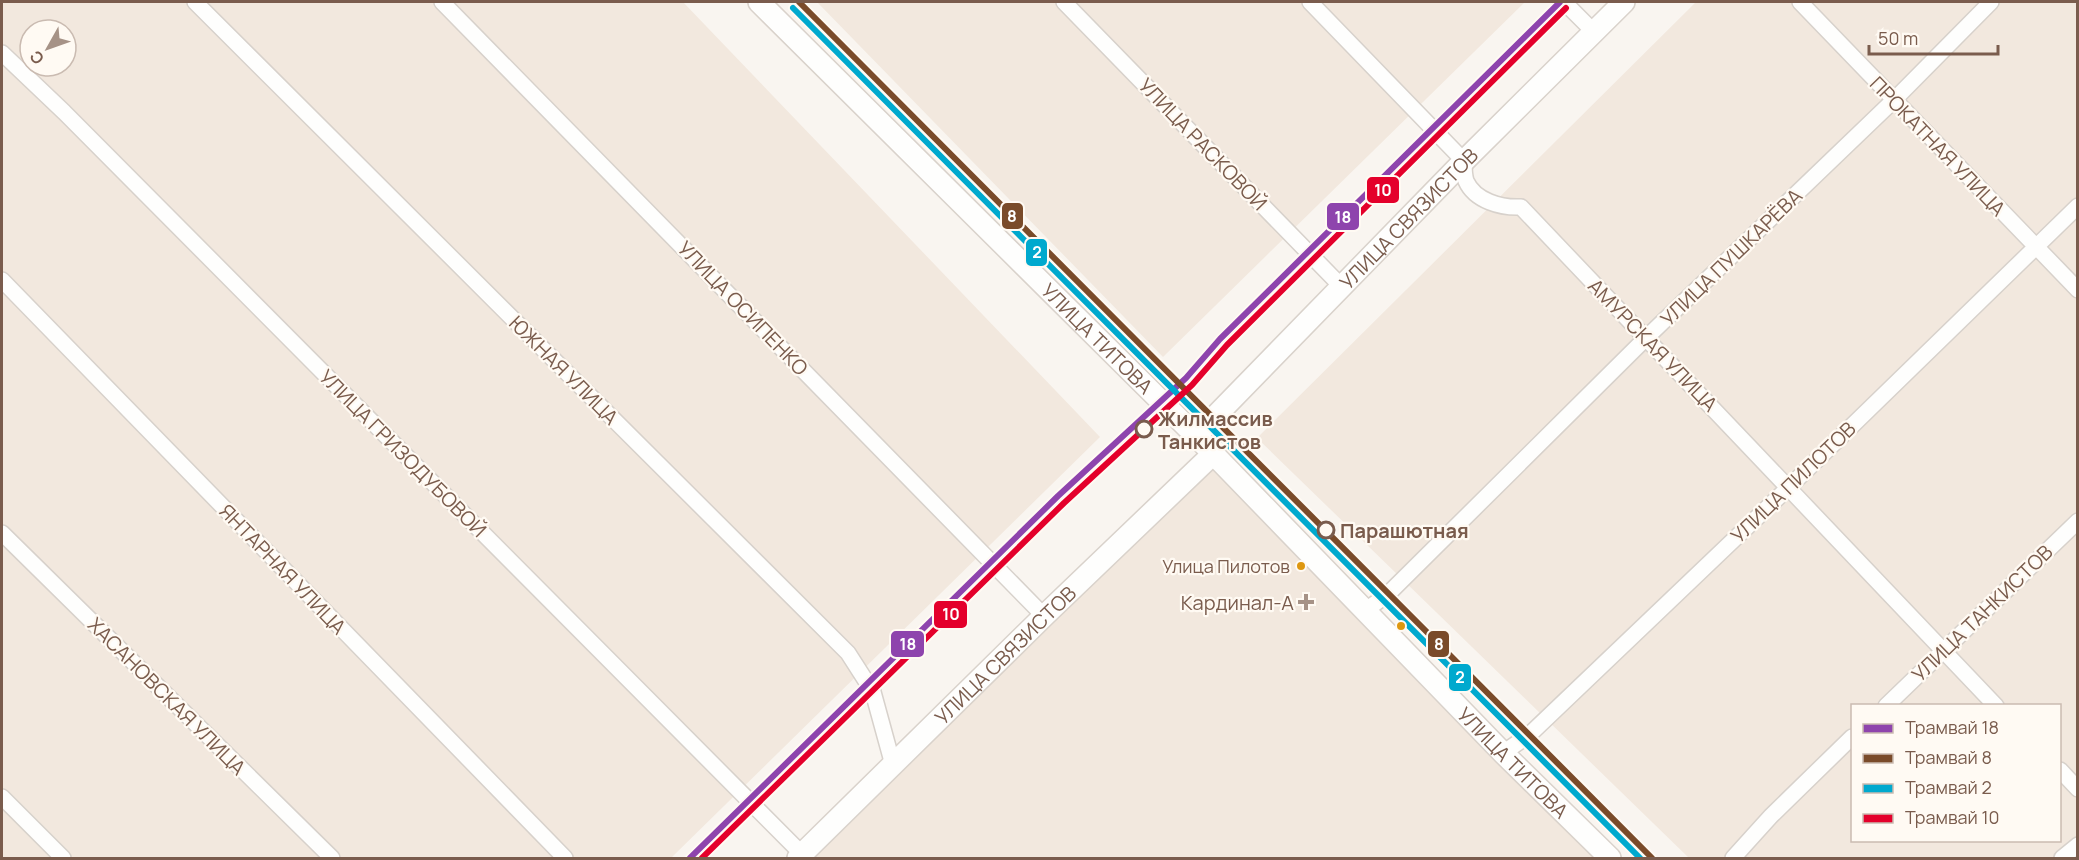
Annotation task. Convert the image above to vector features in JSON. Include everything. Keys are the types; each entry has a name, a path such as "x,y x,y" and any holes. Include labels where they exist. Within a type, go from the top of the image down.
{"street":[{"name":"ЮЖНАЯ УЛИЦА","path":"195,2 848,653 873,692 893,765"},
{"name":"УЛИЦА ОСИПЕНКО","path":"442,2 1044,616"},
{"name":"УЛИЦА ТИТОВА","path":"759,2 1196,436 1503,753 1610,858"},
{"name":"УЛИЦА РАСКОВОЙ","path":"1064,2 1341,286"},
{"name":"АМУРСКАЯ УЛИЦА","path":"1310,2 1464,161 1466,180 1477,195 1504,208 1521,207 1995,704"},
{"path":"1564,2 1594,32"},
{"name":"УЛИЦА СВЯЗИСТОВ","path":"1196,436 1464,161 1624,2"},
{"name":"ПРОКАТНАЯ УЛИЦА","path":"1800,2 2078,290"},
{"name":"УЛИЦА ПУШКАРЁВА","path":"1366,610 1395,588 1646,338 1894,100 1991,2"},
{"name":"УЛИЦА ГРИЗОДУБОВОЙ","path":"2,53 81,129 800,856"},
{"name":"УЛИЦА ПИЛОТОВ","path":"1503,753 1529,735 1788,488 2078,206"},
{"name":"ЯНТАРНАЯ УЛИЦА","path":"2,280 565,858"},
{"name":"УЛИЦА СВЯЗИСТОВ","path":"800,856 1213,454"},
{"name":"УЛИЦА ТАНКИСТОВ","path":"1887,704 2078,521"},
{"name":"ХАСАНОВСКАЯ УЛИЦА","path":"2,533 332,858"},
{"path":"1732,858 1771,816 1851,739"},
{"path":"2061,772 2078,789"},
{"path":"2,796 63,858"},
{"path":"2062,858 2078,845"}],"shaded area":[{"path":"2,2 683,2 1100,437 671,858 2,858"},
{"path":"817,2 1525,2 1163,357"},
{"path":"1696,2 2077,2 2077,858 1689,858 1257,438"},
{"path":"1213,454 1610,858 798,858"}],"tram line":[{"name":"8","path":"799,2 1652,858"},
{"name":"18","path":"690,858 1058,496 1186,378 1220,339 1560,2"},
{"name":"2","path":"793,8 1640,858"},
{"name":"10","path":"702,858 1064,503 1192,385 1227,345 1566,8"}],"place":[{"name":"Жилмассив Танкистов","path":"1144,429"},
{"name":"Парашютная","path":"1326,530"},
{"name":"Улица Пилотов","path":"1301,566"},
{"name":"Кардинал-А","path":"1306,602"}]}
